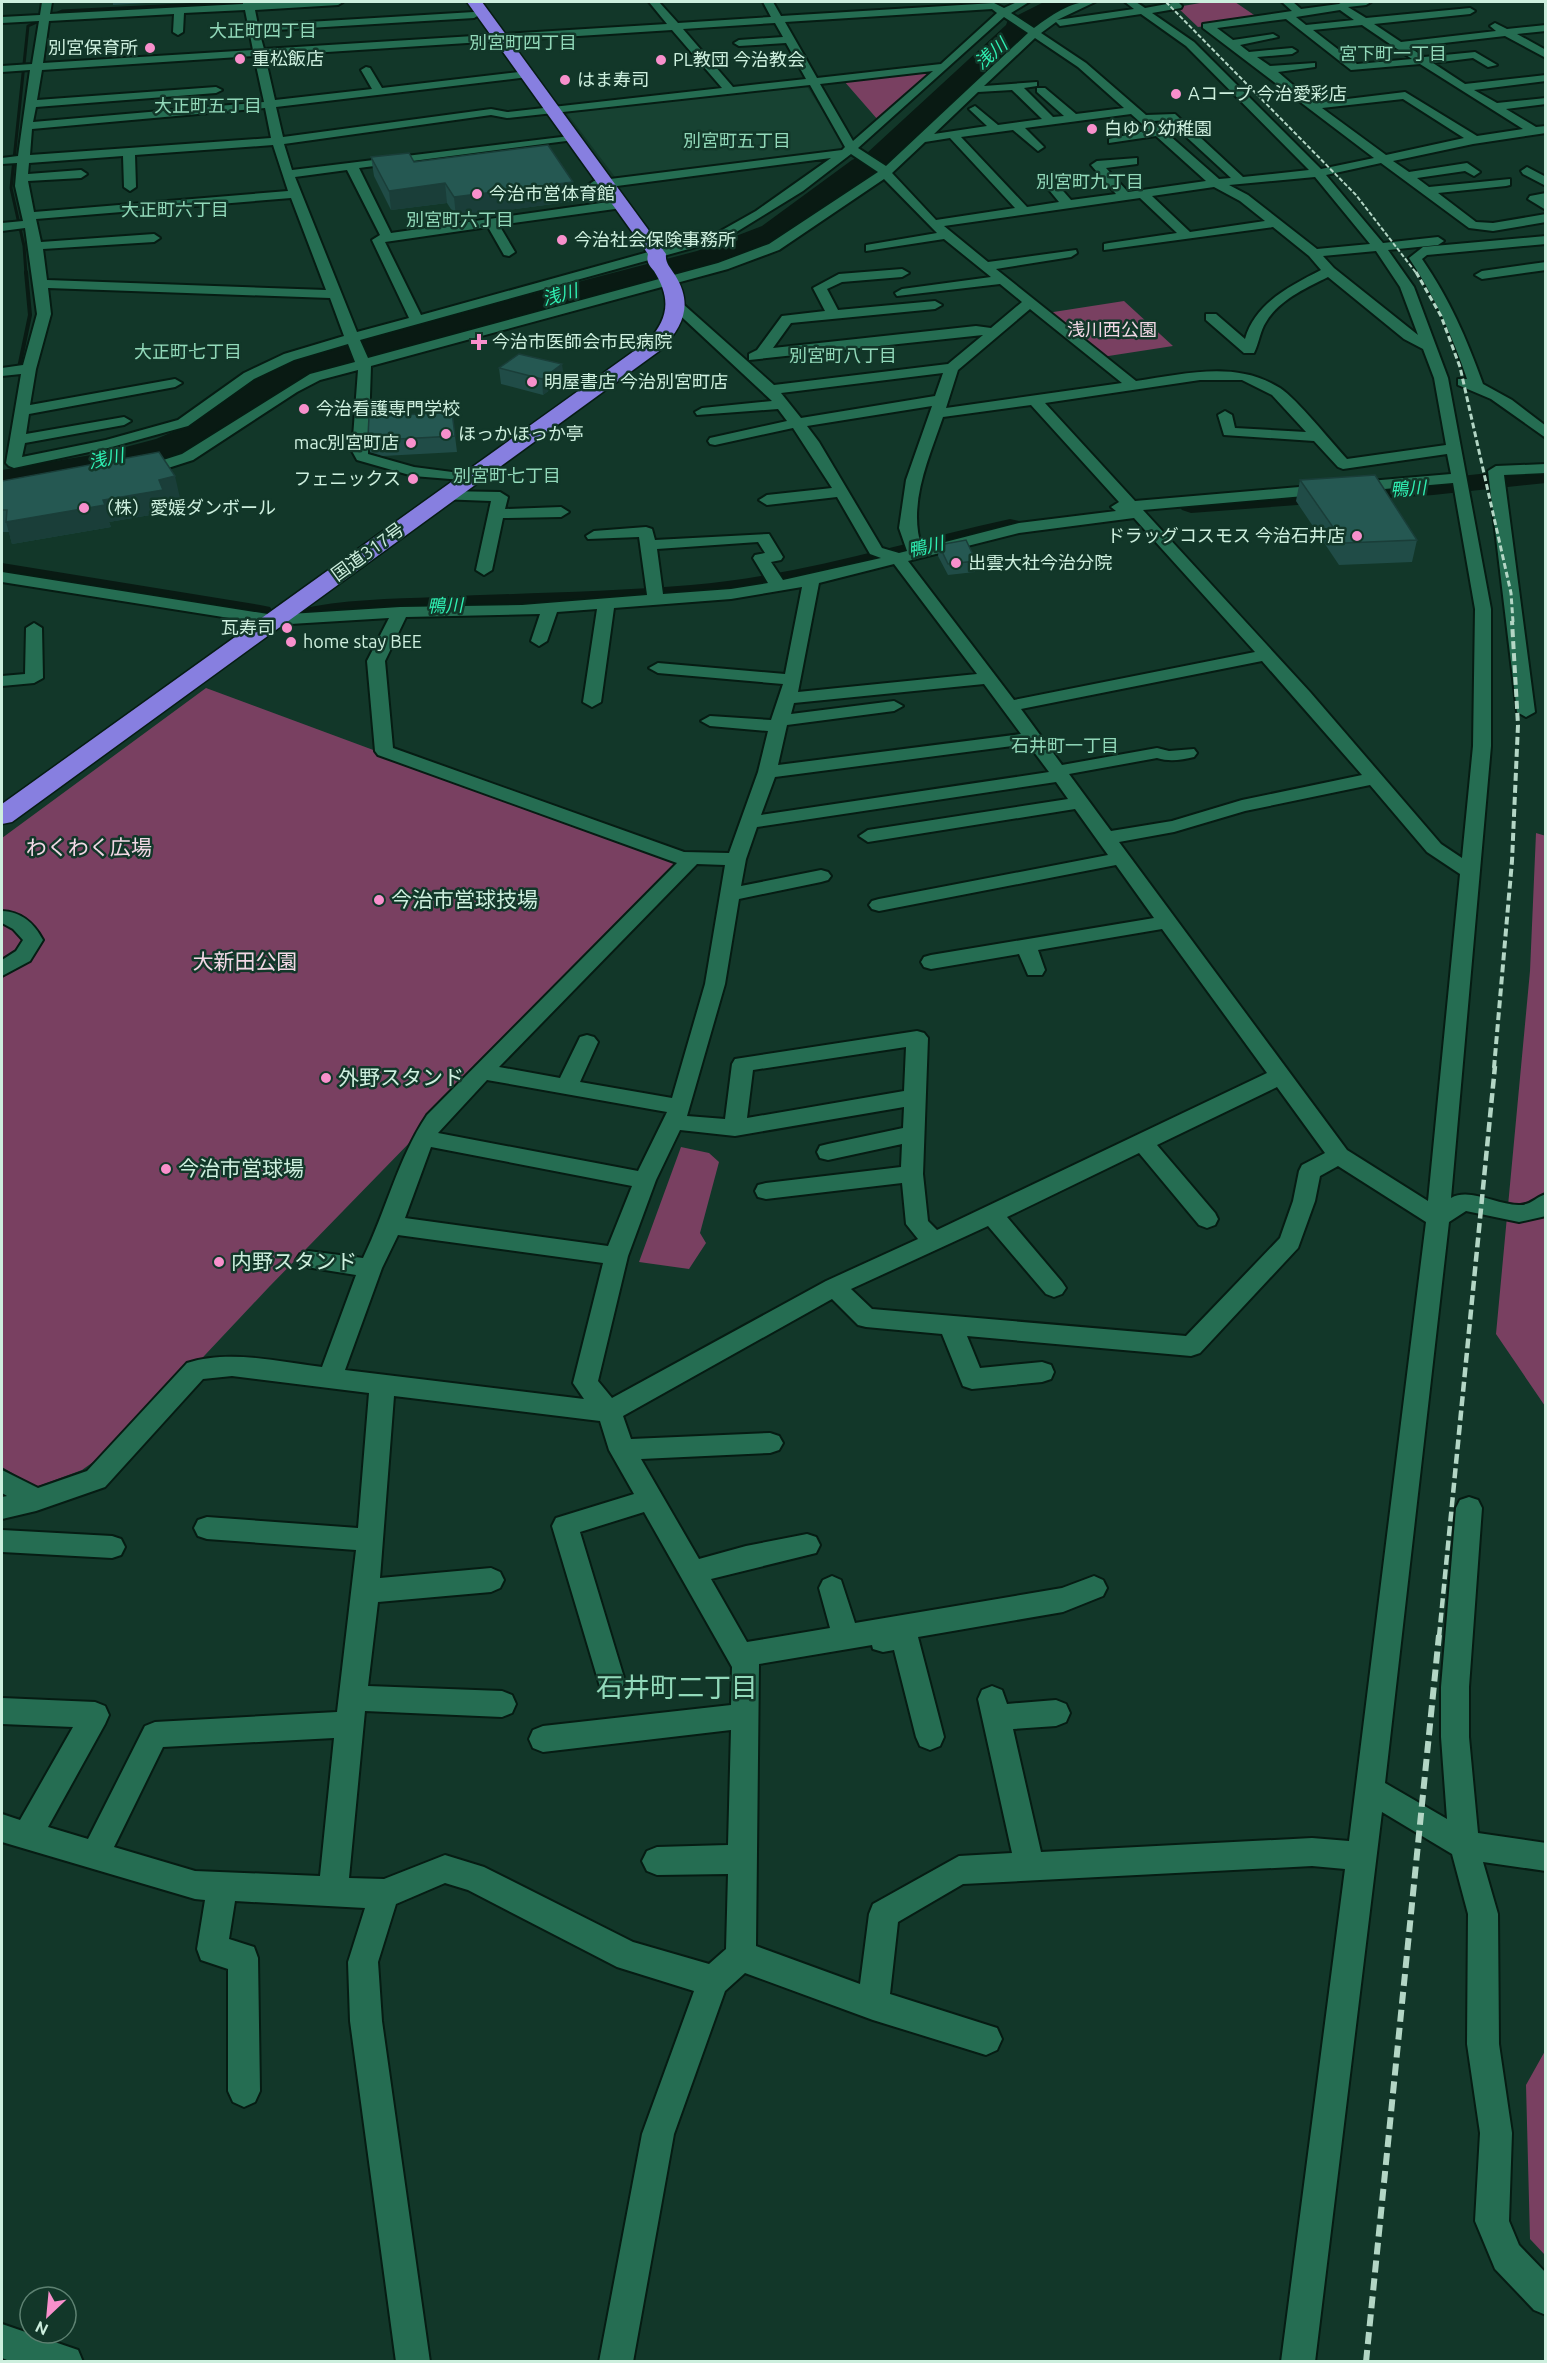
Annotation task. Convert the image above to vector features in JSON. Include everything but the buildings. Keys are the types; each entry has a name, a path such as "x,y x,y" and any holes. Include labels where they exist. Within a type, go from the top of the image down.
{"highway":[{"path":"471,6 669,279 678,307"},
{"name":"国道317号","path":"2,816 655,345 667,333 678,307"}],"street":[{"path":"8,464 18,440 29,369 44,314 36,246 22,178 23,159 29,135 30,104 47,2"},
{"path":"2,20 179,10 248,3 338,2"},
{"path":"654,2 678,27 729,89"},
{"path":"768,2 853,152 884,171 933,224 988,266 1029,303 1134,386"},
{"path":"8,464 108,444 183,423 249,376 289,357 653,257 721,236 743,225 853,152 943,67 1024,2"},
{"path":"124,475 146,471 194,454 221,440 291,388 315,377 362,361 723,266 774,247 884,171 976,88 1034,31 1061,13 1090,2"},
{"path":"1047,23 1138,7 1177,6 1173,2"},
{"path":"1287,2 1299,12"},
{"path":"1366,2 1299,12 1288,16 1207,26 1473,225 1493,227 1545,218"},
{"path":"1453,2 1545,55"},
{"path":"248,3 288,174 362,361 360,451 362,457 413,471 470,478"},
{"path":"2,69 497,39 991,4 1082,65 1216,183 1244,198 1314,253 1329,271 1409,336 1428,346"},
{"path":"254,28 471,6"},
{"path":"1138,7 1190,44 1318,173 1379,246 1407,287 1441,378 1483,609 1482,747 1438,1218 1362,1856 1298,2361"},
{"path":"1342,7 1463,88 1540,130"},
{"path":"178,32 179,10"},
{"path":"1288,16 1355,68 1475,55 1492,65"},
{"path":"1303,28 1365,22 1479,17"},
{"path":"1399,45 1545,28"},
{"path":"1231,43 1273,37"},
{"path":"739,43 790,40"},
{"path":"1248,56 1292,51"},
{"path":"1268,70 1311,65"},
{"path":"2,161 279,141 491,112 507,115 943,67"},
{"path":"366,70 379,92"},
{"path":"1449,79 1503,73"},
{"path":"29,135 523,75"},
{"path":"1463,88 1545,78"},
{"path":"332,82 341,96"},
{"path":"1015,86 1049,120"},
{"path":"976,88 1037,87 1072,117"},
{"path":"30,104 216,90"},
{"path":"1314,106 1405,95 1475,140"},
{"path":"1496,107 1545,101"},
{"path":"975,109 995,128"},
{"path":"920,139 1072,117 1171,116 1240,180"},
{"path":"1016,126 1038,147"},
{"path":"200,130 201,147"},
{"path":"933,224 1216,183 1318,173 1475,140 1540,130"},
{"path":"1113,141 1158,132"},
{"path":"952,134 1024,211"},
{"path":"288,174 567,137"},
{"path":"1369,146 1390,143"},
{"path":"129,152 130,187"},
{"path":"601,184 853,152"},
{"path":"1125,196 1097,165 1133,161"},
{"path":"351,165 387,237"},
{"path":"1408,176 1467,167 1474,172"},
{"path":"1527,171 1545,182"},
{"path":"22,178 81,174"},
{"path":"1046,179 1068,205"},
{"path":"1428,191 1506,182"},
{"path":"1142,193 1187,236"},
{"path":"2,227 29,220 296,194"},
{"path":"1545,197 1534,199 1545,206"},
{"path":"417,321 378,240 616,205"},
{"path":"491,222 508,252"},
{"path":"1109,247 1276,223"},
{"path":"1314,253 1545,230"},
{"path":"871,248 948,235"},
{"path":"36,246 154,238"},
{"path":"1476,385 1458,333 1439,293 1414,258 1423,252 1545,240"},
{"path":"1512,242 1545,259"},
{"path":"988,266 1071,253"},
{"path":"1497,286 1477,271 1545,267"},
{"path":"1211,317 1249,350 1253,329 1274,304 1329,271"},
{"path":"834,316 833,301 820,288 839,278 902,273"},
{"path":"885,295 1002,280"},
{"path":"41,284 334,294"},
{"path":"915,550 907,528 914,480 952,368 1029,303"},
{"path":"762,353 786,319 935,305"},
{"path":"678,307 771,390 812,442 876,551 897,558 989,678 1339,1156 1372,1180 1402,1193 1438,1218"},
{"path":"741,363 762,353 976,330 994,333"},
{"path":"771,390 952,368"},
{"path":"2,372 29,369"},
{"path":"715,441 796,423 1134,386 1200,375 1244,376 1277,392 1343,464 1455,448"},
{"path":"1441,378 1476,385 1542,427"},
{"path":"22,411 175,383"},
{"path":"1033,398 1376,778 1434,848 1469,871"},
{"path":"702,412 780,404"},
{"path":"1225,415 1229,432 1318,437"},
{"path":"18,440 124,421"},
{"path":"1526,712 1496,471 1545,468"},
{"path":"876,551 915,550 1019,528 1131,509 1460,478"},
{"path":"767,500 840,492"},
{"path":"444,496 500,497 484,570"},
{"path":"497,514 561,512"},
{"path":"594,536 646,532 656,600"},
{"path":"648,545 763,537 775,557 761,558 778,586"},
{"path":"2,577 274,620 400,612 550,607 731,594 811,580 897,558 915,550"},
{"path":"616,2361 658,2134 714,1981 741,1956 746,1665 649,1500 622,1450 609,1412 585,1383 616,1256 645,1180 677,1115 715,984 736,859 767,772 790,689 811,580"},
{"path":"592,702 606,603"},
{"path":"539,641 550,607"},
{"path":"400,612 376,661 384,752 682,858 736,859"},
{"path":"2,681 34,678 34,628"},
{"path":"1008,706 1265,655"},
{"path":"658,668 790,689 989,678"},
{"path":"710,722 779,723 894,706"},
{"path":"767,772 1033,738"},
{"path":"748,823 1059,774 1157,753 1169,756 1188,753"},
{"path":"1107,838 1174,826 1242,806 1376,778"},
{"path":"868,836 1080,803"},
{"path":"330,1378 370,1268 391,1225 423,1138 435,1120 693,857"},
{"path":"879,905 1121,858"},
{"path":"731,894 820,876"},
{"path":"2,917 6,916 29,929 33,940 23,956 2,969"},
{"path":"931,962 1166,922"},
{"path":"1027,947 1035,970"},
{"path":"735,1128 743,1065 918,1038 912,1174 917,1224 934,1241"},
{"path":"567,1087 587,1042"},
{"path":"483,1072 567,1087 735,1128 915,1097"},
{"path":"2,1508 36,1500 96,1479 196,1370 232,1366 609,1412 834,1287 992,1215 1280,1076"},
{"path":"828,1152 912,1134"},
{"path":"423,1138 645,1180"},
{"path":"1142,1142 1207,1219"},
{"path":"834,1287 866,1318 1191,1346 1290,1242 1304,1201 1310,1171 1339,1156"},
{"path":"766,1191 912,1174"},
{"path":"1438,1218 1463,1202 1525,1214 1542,1208 1545,1202"},
{"path":"992,1215 1054,1288"},
{"path":"391,1225 616,1256"},
{"path":"308,1260 370,1268"},
{"path":"951,1325 972,1379 1042,1372"},
{"path":"333,1890 346,1778 350,1711 366,1592 382,1385"},
{"path":"622,1450 770,1443"},
{"path":"2,1480 36,1500"},
{"path":"611,1681 565,1526 649,1500"},
{"path":"1469,1508 1455,1697 1455,1737 1464,1845 1483,1914 1483,2044 1496,2133 1492,2221 1507,2257 1545,2298"},
{"path":"207,1528 369,1540"},
{"path":"2,1541 112,1547"},
{"path":"692,1573 746,1557 807,1545"},
{"path":"366,1592 491,1580"},
{"path":"832,1588 852,1637 860,1644 904,1636 930,1737"},
{"path":"740,1655 1063,1600 1094,1588"},
{"path":"95,1855 154,1735 350,1711 502,1704"},
{"path":"1029,1865 994,1708 1056,1713"},
{"path":"2,1711 95,1715 14,1832 195,1885 384,1894 445,1869 473,1877 628,1956 714,1981"},
{"path":"543,1739 745,1716"},
{"path":"1370,1790 1464,1845 1545,1857"},
{"path":"873,2004 884,1914 959,1870 1312,1852 1362,1856"},
{"path":"657,1861 743,1859"},
{"path":"222,1887 212,1949 243,1958 244,2091"},
{"path":"384,1894 363,1962 366,2021 413,2361"},
{"path":"741,1956 873,2004 986,2039"},
{"path":"2,2342 66,2361"}],"shaded area":[{"path":"806,85 845,146 839,151 618,181 566,112"}],"green space":[{"path":"1206,2 1235,2 1260,19 1198,27 1177,7"},
{"path":"932,74 878,120 844,81"},
{"name":"浅川西公園","path":"1124,301 1173,346 1102,357 1047,313"},
{"name":"大新田公園","path":"206,688 681,864 269,1287 127,1438 82,1470 36,1487 2,1467 2,838"},
{"path":"1536,833 1546,836 1545,1406 1496,1334 1530,971"},
{"path":"681,1147 709,1153 719,1162 700,1233 706,1243 689,1269 639,1262"},
{"path":"1545,2051 1546,2255 1530,2239 1526,2085"}],"water":[{"name":"浅川","path":"1044,2 1082,2 1062,9 886,166 781,240 724,263 306,378 221,437 173,459 2,495 2,470 103,453 156,439 182,428 247,382 282,364 341,344 697,251 762,226 852,160 867,153 1006,25 1008,20"}],"waterway":[{"path":"26,274 24,246 11,188 28,26 62,11 240,2"},
{"path":"2,370 19,368 30,315 26,272"},
{"name":"鴨川","path":"1191,505 1433,487 1546,475"},
{"name":"鴨川","path":"307,616 417,606 638,597 748,587 814,575 1010,527"},
{"name":"鴨川","path":"2,571 260,613"}],"railway":[{"path":"1166,2 1356,195 1417,274"},
{"path":"1416,272 1441,316 1460,367 1511,593 1513,622"},
{"path":"1494,1068 1512,861 1518,725 1512,621"},
{"path":"1439,1637 1495,1066"},
{"path":"1366,2362 1439,1635"}],"place":[{"name":"別宮保育所","path":"150,48"},
{"name":"重松飯店","path":"240,59"},
{"name":"PL教団 今治教会","path":"661,60"},
{"name":"はま寿司","path":"565,80"},
{"name":"Aコープ 今治愛彩店","path":"1176,94"},
{"name":"白ゆり幼稚園","path":"1092,129"},
{"name":"今治市営体育館","path":"477,194"},
{"name":"今治社会保険事務所","path":"562,240"},
{"name":"今治市医師会市民病院","path":"479,342"},
{"name":"明屋書店 今治別宮町店","path":"532,382"},
{"name":"今治看護専門学校","path":"304,409"},
{"name":"ほっかほっか亭","path":"446,434"},
{"name":"mac別宮町店","path":"411,443"},
{"name":"フェニックス","path":"413,479"},
{"name":"（株）愛媛ダンボール","path":"84,508"},
{"name":"ドラッグコスモス 今治石井店","path":"1357,536"},
{"name":"出雲大社今治分院","path":"956,563"},
{"name":"瓦寿司","path":"287,628"},
{"name":"home stay BEE","path":"291,642"},
{"name":"今治市営球技場","path":"379,900"},
{"name":"外野スタンド","path":"326,1078"},
{"name":"今治市営球場","path":"166,1169"},
{"name":"内野スタンド","path":"219,1262"}],"district":[{"name":"大正町四丁目","path":"263,31"},
{"name":"別宮町四丁目","path":"523,43"},
{"name":"宮下町一丁目","path":"1393,54"},
{"name":"大正町五丁目","path":"208,106"},
{"name":"別宮町五丁目","path":"737,141"},
{"name":"別宮町九丁目","path":"1090,182"},
{"name":"大正町六丁目","path":"175,210"},
{"name":"別宮町六丁目","path":"460,220"},
{"name":"大正町七丁目","path":"188,352"},
{"name":"別宮町八丁目","path":"843,356"},
{"name":"別宮町七丁目","path":"507,476"},
{"name":"石井町一丁目","path":"1065,746"},
{"name":"石井町二丁目","path":"677,1688"}],"park label":[{"name":"わくわく広場","path":"89,848"}]}
